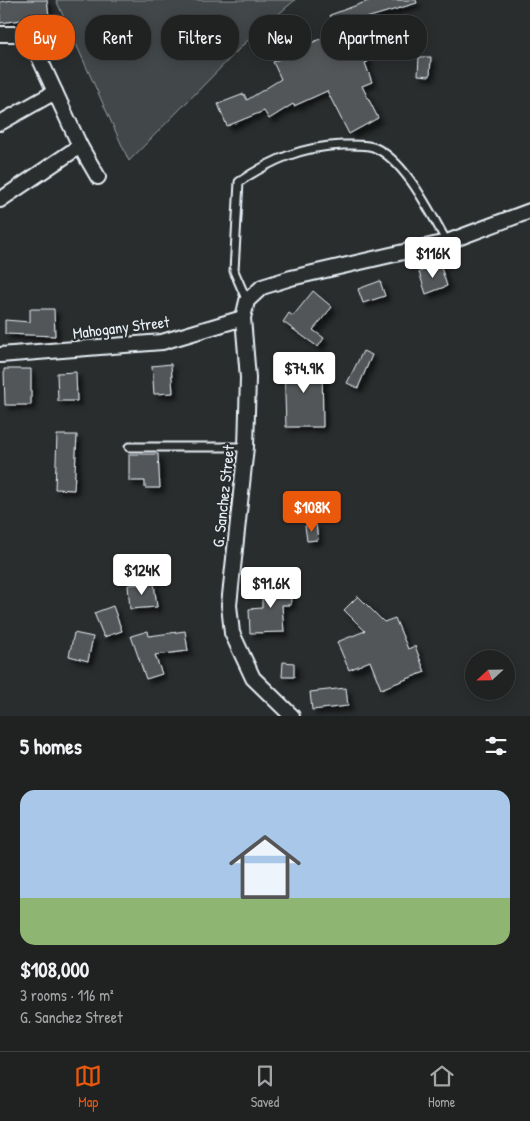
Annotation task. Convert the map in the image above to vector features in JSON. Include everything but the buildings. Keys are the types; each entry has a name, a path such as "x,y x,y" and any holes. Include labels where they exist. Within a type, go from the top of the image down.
{"street":[{"path":"0,34 26,34 80,146 98,177"},
{"path":"0,123 55,92"},
{"path":"0,200 80,146"},
{"path":"247,301 262,287 291,278 447,242 530,211"},
{"name":"G. Sanchez Street","path":"247,301 243,318 248,378 246,448 229,605 232,632 253,678 292,716"},
{"name":"Mahogany Street","path":"0,355 162,342 243,318"}],"lane":[{"path":"247,301 234,271 239,182 269,162 302,150 329,146 357,145 373,147 394,162 414,184 447,242"},
{"path":"129,447 246,448"}],"shaded area":[{"path":"56,0 295,0 278,15 249,15 249,39 239,49 239,15 161,15 161,60 228,60 129,161 75,42 75,15 63,15"}]}
